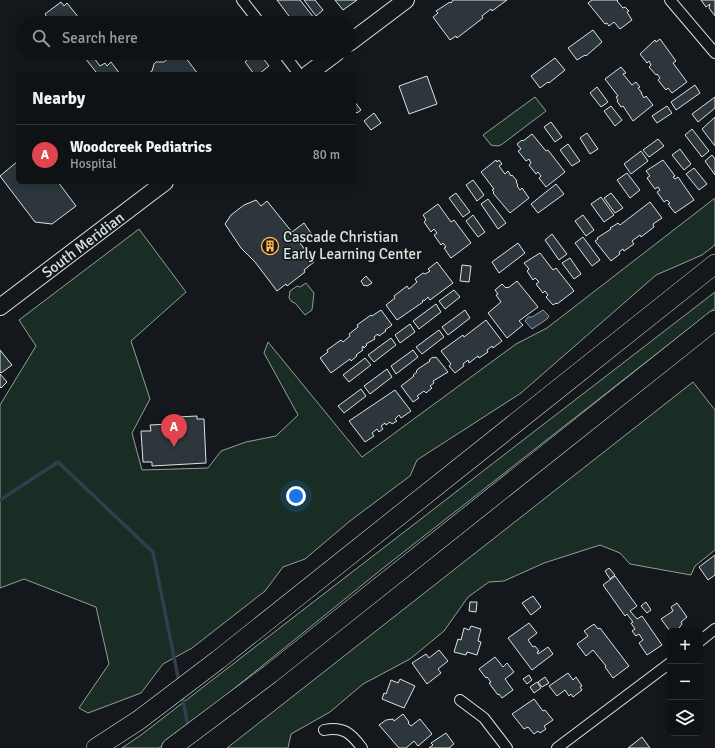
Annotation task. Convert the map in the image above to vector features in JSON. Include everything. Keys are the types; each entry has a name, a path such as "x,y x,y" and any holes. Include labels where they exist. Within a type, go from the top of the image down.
{"highway":[{"path":"96,748 144,715 218,660 715,264"},
{"path":"172,748 239,698 715,320"},
{"path":"187,748 239,698"}],"main road":[{"path":"356,38 406,0"},
{"path":"311,72 327,60"},
{"name":"South Meridian","path":"0,308 162,184"}],"street":[{"path":"242,0 255,16"},
{"path":"670,0 715,53"},
{"path":"288,60 297,72"},
{"path":"703,639 715,629"},
{"path":"557,748 669,664"},
{"path":"460,700 484,718 506,748"},
{"path":"324,730 334,728 343,730 356,740 362,748"}],"green space":[{"path":"535,97 546,111 501,145 491,145 483,135"},
{"path":"715,198 715,245 702,255 656,275 521,393 417,460 410,476 350,521 305,559 283,567 265,591 192,648 163,664 141,693 88,713 79,708 109,664 96,607 24,579 0,588 0,405 36,346 19,320 139,229 186,292 131,341 150,399 132,433 142,470 208,468 221,451 246,442 276,436 298,415 264,353 268,342 362,457 516,344 547,328"},
{"path":"306,283 314,293 312,310 305,315 289,298 290,291 297,286 300,287"},
{"path":"715,292 715,308 382,569 178,734 159,748 122,748 141,735"},
{"path":"693,382 715,410 715,550 695,566 691,575 630,564 620,553 600,545 544,563 504,581 489,582 468,597 444,631 410,659 363,684 330,712 291,734 288,748 227,748"}],"water":[{"path":"543,310 549,316 532,329 525,321 528,317 532,317"}],"building":[{"path":"277,0 300,0 313,16 289,16"},
{"path":"304,0 315,0 323,10 316,16"},
{"path":"335,0 357,0 343,10"},
{"path":"453,0 507,0 492,11 491,9 482,16 483,18 457,38 456,36 450,40 433,17 438,13 436,11 450,2 451,3"},
{"path":"592,0 618,0 617,1 623,8 625,7 629,11 627,12 632,20 620,29 614,22 609,26 607,23 605,24 588,3"},
{"path":"701,0 715,0 715,16 709,8 710,4 706,7"},
{"path":"61,2 64,6 67,3 77,16 46,16 45,14"},
{"path":"593,30 602,42 586,56 585,55 577,60 568,48"},
{"path":"660,39 676,61 673,63 687,82 672,93 668,88 666,90 658,80 660,78 649,67 651,65 649,61 647,63 640,54 655,40 656,42"},
{"path":"555,58 565,70 549,83 548,82 540,88 531,76"},
{"path":"87,60 95,60 100,66 105,63 107,66 111,62 118,72 96,72"},
{"path":"166,60 187,60 196,72 151,72 156,62 164,62"},
{"path":"247,60 264,60 269,66 262,72 252,72 245,62"},
{"path":"621,67 626,73 623,74 632,85 636,82 640,87 638,88 644,98 646,96 653,105 633,121 623,106 621,107 617,101 618,100 616,97 618,96 605,79"},
{"path":"427,76 437,104 409,114 399,86"},
{"path":"695,85 700,93 676,110 671,102"},
{"path":"597,87 608,102 601,107 590,93"},
{"path":"715,97 715,108 698,122 692,114"},
{"path":"356,104 361,110 357,113 356,112"},
{"path":"611,106 622,120 615,126 604,111"},
{"path":"667,106 672,113 657,123 652,116"},
{"path":"374,113 381,123 371,130 364,121"},
{"path":"715,117 715,146 702,129"},
{"path":"551,122 562,137 555,142 544,127"},
{"path":"692,129 709,151 702,157 685,135"},
{"path":"587,133 598,149 590,154 580,138"},
{"path":"532,134 546,151 548,150 565,172 546,187 539,178 541,176 538,172 536,174 529,165 531,163 529,159 526,161 518,151 521,149 517,144"},
{"path":"658,139 664,146 649,157 643,150"},
{"path":"568,144 580,161 572,166 560,150"},
{"path":"680,149 691,164 684,170 672,155"},
{"path":"641,151 648,161 631,174 624,164"},
{"path":"712,155 715,159 715,175 705,161"},
{"path":"496,160 497,162 499,160 502,164 499,166 505,174 508,171 511,176 512,175 517,181 517,186 520,190 522,188 529,198 510,213 493,193 494,192 492,190 494,189 481,172"},
{"path":"663,160 675,176 673,177 675,179 678,177 694,200 675,213 668,204 670,203 667,200 664,202 657,192 660,190 658,187 655,189 647,178 650,176 646,171"},
{"path":"16,163 16,184 60,184 76,206 52,224 35,222 0,176"},
{"path":"694,168 707,184 699,190 686,174"},
{"path":"627,173 640,190 630,198 617,180"},
{"path":"473,180 484,195 477,201 466,185"},
{"path":"556,184 564,194 538,213 531,204"},
{"path":"456,193 470,212 463,217 449,198"},
{"path":"611,193 623,208 615,213 604,198"},
{"path":"601,197 614,215 604,222 591,204"},
{"path":"488,199 506,223 498,229 481,204"},
{"name":"Cascade Christian Early Learning Center","path":"256,200 261,206 267,201 292,232 304,223 311,233 300,243 314,262 304,270 305,272 287,286 286,284 277,291 255,262 241,248 225,224 231,215 244,205"},
{"path":"650,202 662,218 653,224 654,227 641,237 640,235 632,241 634,244 624,251 623,249 619,252 620,254 611,261 595,241 611,229 610,228 618,223 620,225"},
{"path":"438,204 451,222 454,220 471,243 451,258 444,248 446,247 443,243 441,245 434,235 437,233 434,229 431,232 424,222 426,220 423,215"},
{"path":"473,215 485,232 478,237 466,221"},
{"path":"583,215 594,230 586,236 575,221"},
{"path":"552,234 567,254 559,260 545,240"},
{"path":"583,237 600,260 592,266 575,243"},
{"path":"518,243 525,253 499,273 492,262"},
{"path":"540,253 553,270 556,268 574,291 557,304 556,303 553,305 546,297 548,295 545,291 543,293 536,284 539,282 535,278 533,280 527,271 529,269 524,263"},
{"path":"570,258 581,274 574,279 562,263"},
{"path":"437,262 453,283 430,300 428,297 397,320 386,305 395,298 394,296 407,286 409,289 417,282 415,279 423,273 425,274 430,271 428,269"},
{"path":"462,265 471,266 469,282 460,281"},
{"path":"366,276 372,283 364,286 361,281"},
{"path":"517,281 538,307 519,321 523,325 507,338 488,313 501,302 496,295 498,294 495,290 502,284 508,288"},
{"path":"454,290 460,297 445,309 439,301"},
{"path":"436,304 441,312 419,329 413,321"},
{"path":"381,310 392,325 379,336 378,334 374,337 375,339 366,344 367,345 364,348 363,346 363,350 351,361 350,359 331,373 320,358 328,352 327,350 341,340 343,342 350,336 349,334 358,327 357,325"},
{"path":"465,310 470,318 448,335 442,327"},
{"path":"486,320 502,341 493,348 492,346 487,350 488,352 479,358 478,356 469,363 468,360 463,364 464,366 455,373 449,366 451,364 441,351 463,335 464,337"},
{"path":"410,324 415,332 400,343 395,335"},
{"path":"439,330 444,337 422,354 416,347"},
{"path":"391,338 396,345 374,362 368,355"},
{"path":"0,350 12,365 1,373 0,372"},
{"path":"413,350 418,357 396,374 391,366"},
{"path":"436,357 448,372 433,381 434,383 430,386 432,388 426,393 424,391 417,396 419,398 413,402 401,386 414,376 413,375 418,369 430,361 429,360"},
{"path":"365,358 371,365 349,382 343,375"},
{"path":"387,369 392,377 370,394 364,386"},
{"path":"0,374 7,382 1,388 0,387"},
{"path":"361,389 366,396 344,413 338,406"},
{"path":"395,390 411,411 401,418 399,415 395,419 397,421 392,424 390,422 386,425 385,423 381,426 383,429 379,432 377,429 372,433 374,436 365,442 349,421"},
{"path":"197,416 197,419 204,419 206,463 152,466 152,462 143,462 141,431 151,431 150,425 169,424 170,430 173,430 173,421 178,420 178,417"},
{"path":"715,555 715,575 708,580 699,567"},
{"path":"609,568 615,575 610,579 605,571"},
{"path":"615,576 637,606 630,611 637,619 642,616 662,645 647,655 639,643 643,640 639,634 636,636 632,631 635,629 631,623 633,622 627,614 625,616 603,585"},
{"path":"533,596 541,607 531,615 522,603"},
{"path":"470,602 477,602 476,612 469,611"},
{"path":"646,602 651,610 647,613 641,606"},
{"path":"677,603 687,617 681,622 682,624 679,628 668,628 661,619 673,611 671,607"},
{"path":"529,623 537,633 528,640 533,647 535,646 539,651 537,652 538,654 548,647 553,654 532,670 508,638"},
{"path":"594,624 598,629 600,628 629,666 613,678 605,667 606,666 593,650 586,656 577,644 588,636 584,631"},
{"path":"471,626 481,629 478,641 481,642 477,655 467,652 466,655 454,652 458,639 461,640 464,628 469,630"},
{"path":"439,650 448,661 438,669 441,673 427,684 412,663 426,654 429,658"},
{"path":"495,657 503,667 507,663 514,672 505,679 513,690 502,698 489,683 491,682 479,669"},
{"path":"568,673 573,680 576,677 582,686 580,687 582,690 573,697 571,694 569,696 565,690 557,696 549,686"},
{"path":"529,675 532,680 527,684 523,679"},
{"path":"545,677 549,683 542,687 538,682"},
{"path":"400,679 415,686 404,708 382,699 384,693 386,694 391,680 398,683"},
{"path":"537,682 541,688 534,693 530,687"},
{"path":"534,699 543,711 545,710 553,720 544,726 546,729 540,733 538,731 534,734 528,727 524,729 512,714"},
{"path":"403,714 411,726 420,719 432,734 418,746 414,741 406,748 399,748 379,725 386,720 393,719 394,721"},
{"path":"446,733 454,744 449,748 429,748 433,745 431,743"},
{"path":"642,737 650,748 628,748"}],"waterway":[{"path":"0,500 58,462 153,552 179,682"},
{"path":"182,694 188,727"}],"place":[{"name":"Cascade Christian Early Learning Center","path":"270,246"},
{"name":"Woodcreek Pediatrics","path":"174,447"}]}
